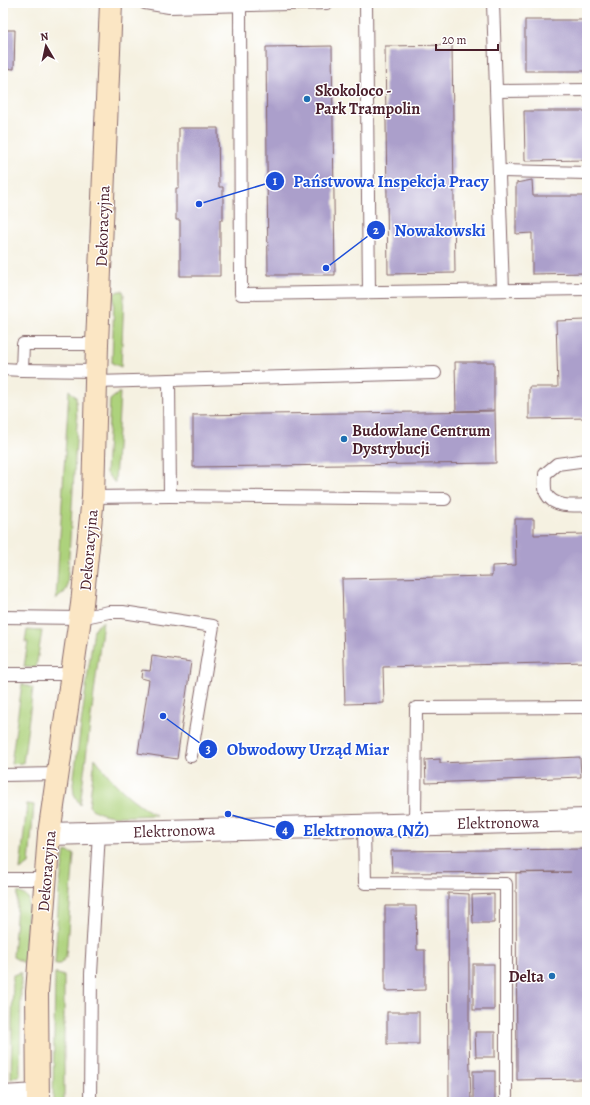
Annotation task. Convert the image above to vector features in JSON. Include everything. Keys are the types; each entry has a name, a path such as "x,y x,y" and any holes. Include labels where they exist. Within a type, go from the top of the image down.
{"street":[{"name":"Dekoracyjna","path":"3,1097 38,1098 37,992 49,834 80,618 93,497 97,344 111,3"},
{"name":"Elektronowa","path":"49,834 587,820"}],"lane":[{"path":"145,3 169,8 327,3"},
{"path":"366,3 369,292"},
{"path":"494,3 503,290"},
{"path":"240,5 241,294 587,288"},
{"path":"497,91 587,90"},
{"path":"499,171 587,173"},
{"path":"22,370 23,344 97,344"},
{"path":"3,369 169,380 435,373"},
{"path":"169,380 170,496"},
{"path":"587,460 557,464 545,474 546,493 554,502 567,506 587,505"},
{"path":"93,497 170,496 445,499"},
{"path":"3,617 80,618 116,612 213,626 191,756"},
{"path":"3,674 72,674"},
{"path":"415,824 416,708 587,707"},
{"path":"3,775 58,774"},
{"path":"364,825 365,884 506,884 506,1102"},
{"path":"90,1102 91,974 99,832"},
{"path":"3,879 46,879"}],"green space":[{"path":"123,291 124,295 121,367 112,363 114,297 115,293"},
{"path":"69,390 76,397 77,424 67,588 64,593 56,599"},
{"path":"120,392 115,483 106,473 110,400"},
{"path":"103,621 80,805 74,794 73,784 94,629"},
{"path":"27,630 42,631 36,668 24,667 28,642 25,642"},
{"path":"22,684 33,688 23,763 11,764"},
{"path":"95,758 122,790 156,815 120,816 102,814 89,806"},
{"path":"27,804 34,805 29,864 20,870"},
{"path":"65,851 74,854 66,957 60,964 55,964 59,889"},
{"path":"18,892 29,899 24,963 13,957"},
{"path":"21,973 20,1075 11,1079 13,975"},
{"path":"55,973 64,976 64,1102 53,1102"}],"building":[{"path":"525,20 587,20 587,71 525,71"},
{"path":"3,30 15,30 14,69 3,68"},
{"path":"452,45 455,273 388,274 385,46"},
{"path":"332,46 335,275 268,275 266,47"},
{"path":"524,111 587,111 587,160 525,161"},
{"path":"179,128 218,128 219,187 223,187 223,220 220,220 220,276 180,276 180,220 176,220 176,188 179,188"},
{"path":"532,180 533,196 587,196 587,273 532,274 532,233 516,234 516,183"},
{"path":"587,320 587,418 529,419 529,387 558,387 556,321"},
{"path":"455,362 494,362 494,410 456,411"},
{"name":"Budowlane Centrum Dystrybucji","path":"495,411 496,463 193,467 193,415"},
{"path":"515,519 534,519 534,535 587,534 587,662 383,667 384,703 345,704 342,579 492,576 492,566 516,565"},
{"path":"152,656 191,662 177,759 138,753 149,680 141,678 142,670 150,671"},
{"path":"580,757 581,777 426,783 425,760 440,759 440,763"},
{"name":"Delta","path":"587,849 587,1079 517,1080 516,873 571,872 392,873 391,851"},
{"path":"448,893 469,894 469,1038 471,1102 449,1102"},
{"path":"494,894 494,923 473,923 472,895"},
{"path":"385,906 416,906 417,950 425,950 425,990 385,991"},
{"path":"473,964 494,964 494,1010 473,1010"},
{"path":"387,1012 419,1012 419,1044 387,1044"},
{"path":"475,1032 495,1032 495,1057 476,1057"},
{"path":"473,1071 495,1071 495,1102 473,1102"}],"place":[{"name":"Skokoloco - Park Trampolin","path":"307,99"},
{"name":"Państwowa Inspekcja Pracy","path":"199,204"},
{"name":"Nowakowski","path":"326,268"},
{"name":"Budowlane Centrum Dystrybucji","path":"344,439"},
{"name":"Obwodowy Urząd Miar","path":"163,716"},
{"name":"Elektronowa (NŻ)","path":"228,814"},
{"name":"Delta","path":"552,976"}]}
